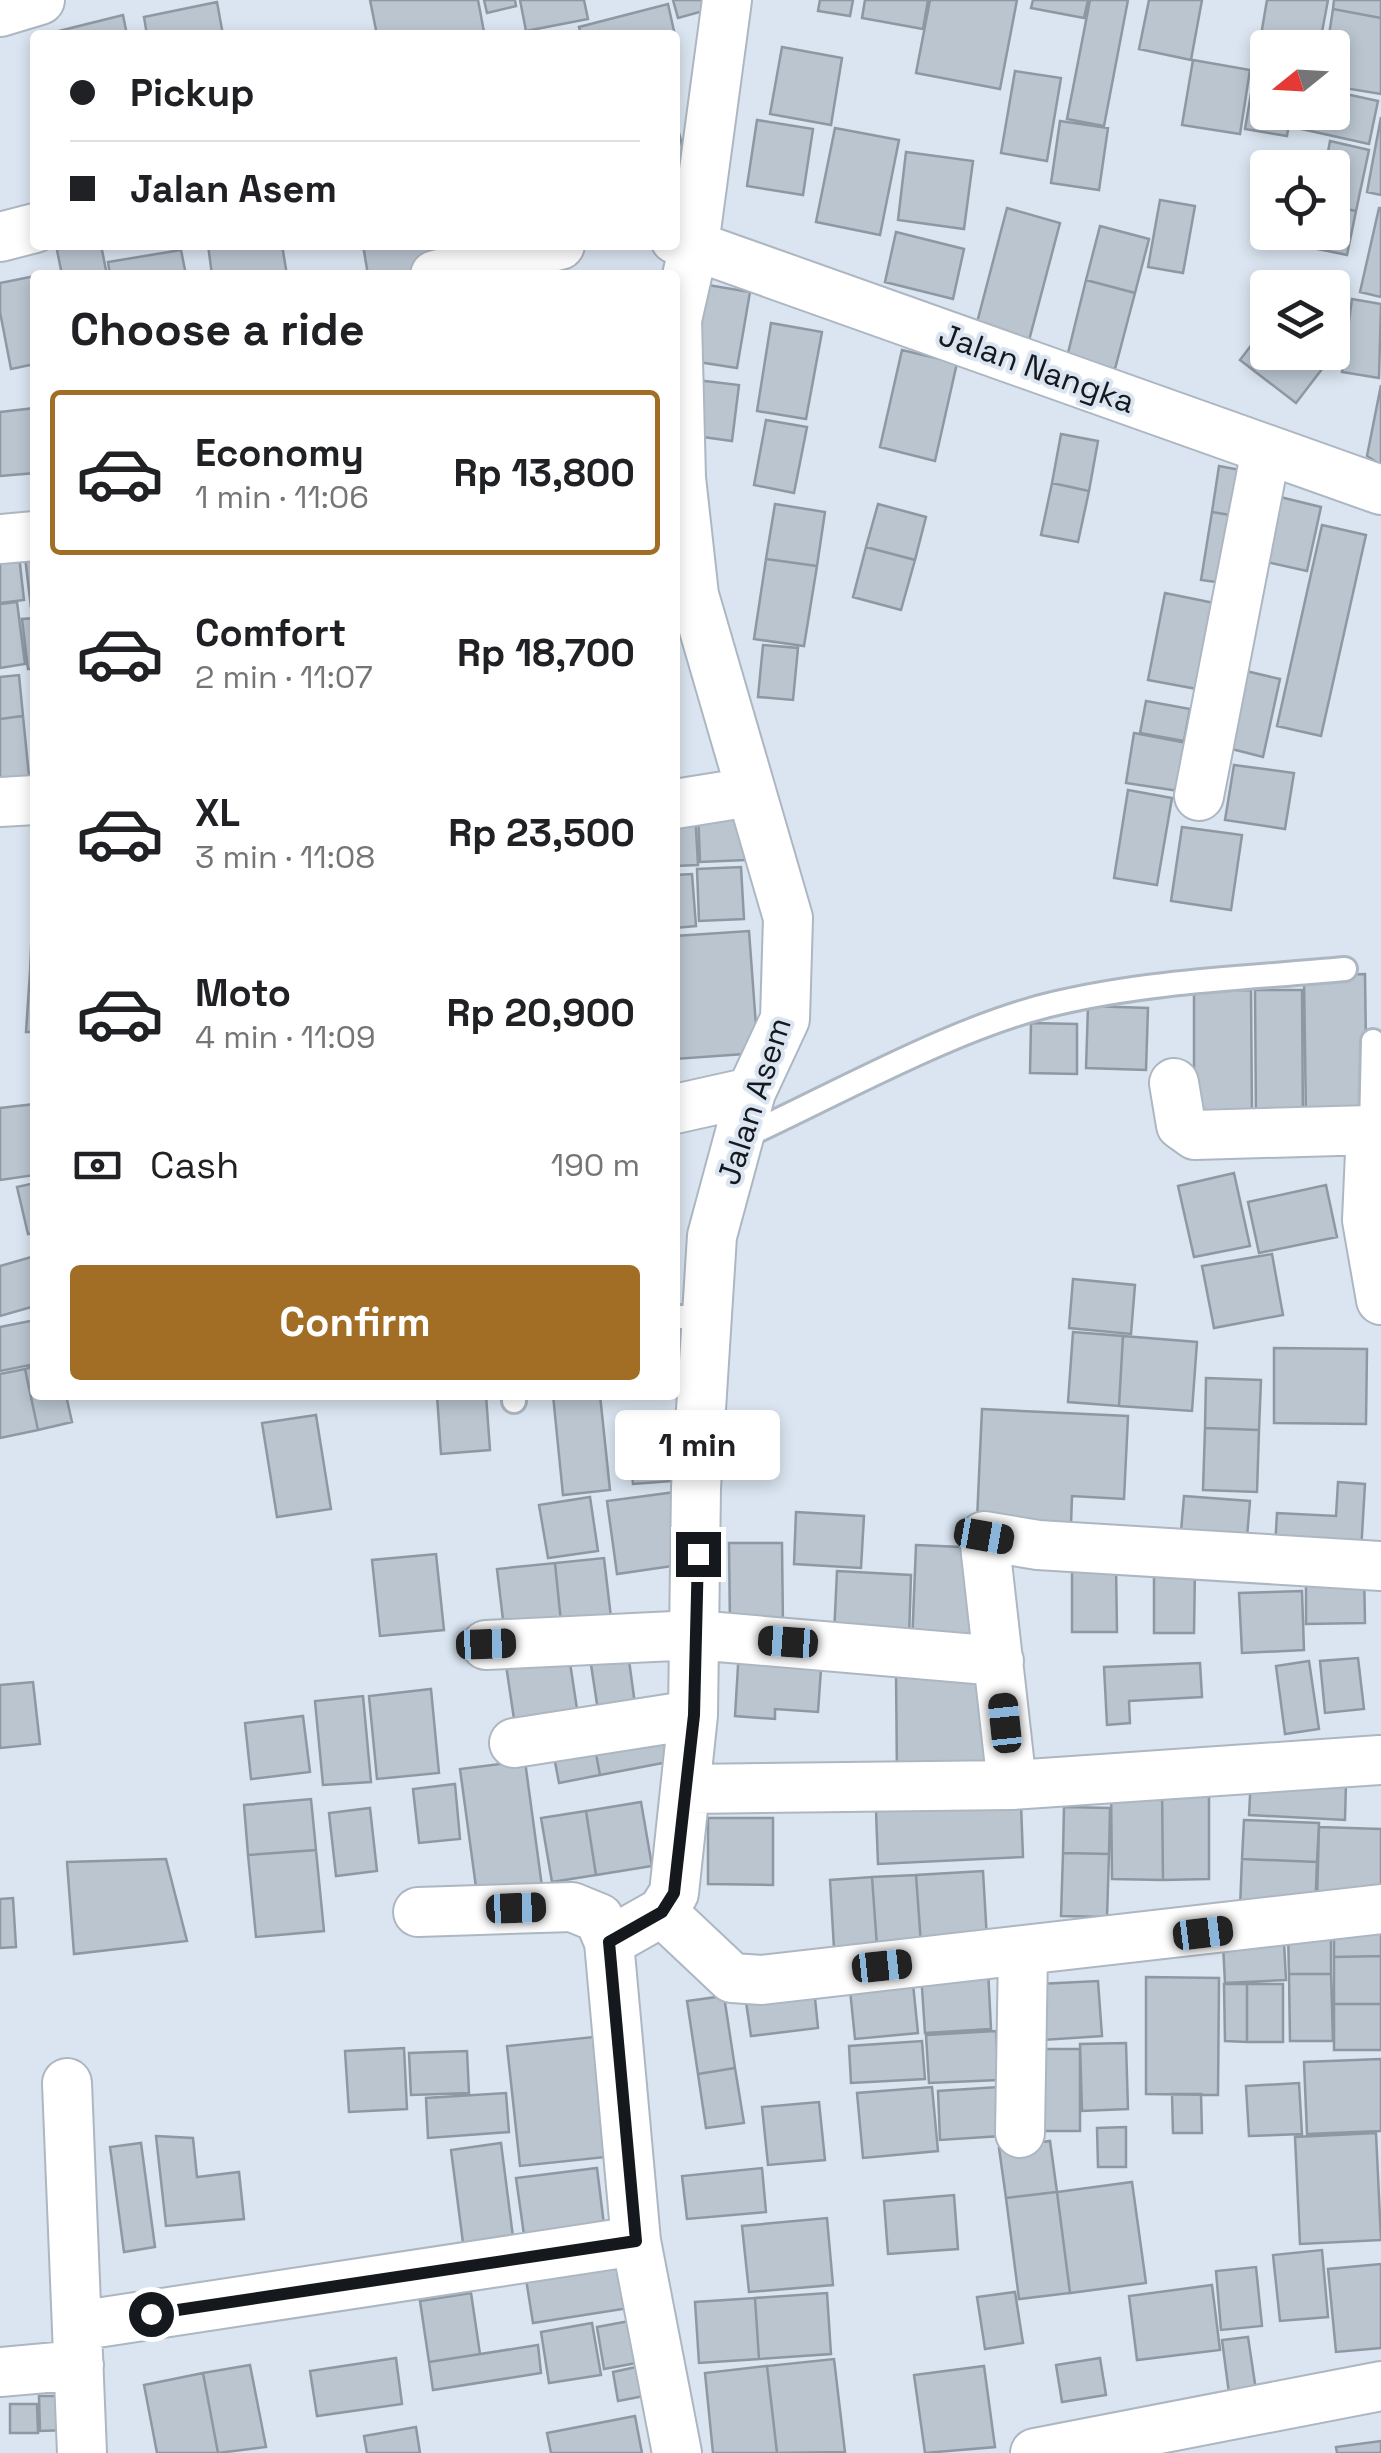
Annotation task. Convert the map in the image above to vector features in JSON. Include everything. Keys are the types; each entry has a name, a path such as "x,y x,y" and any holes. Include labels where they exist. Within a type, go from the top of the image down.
{"street":[{"path":"0,12 40,0"},
{"name":"Jalan Asem","path":"680,287 684,242 727,0"},
{"path":"0,237 30,229"},
{"name":"Jalan Nangka","path":"684,242 1381,490"},
{"path":"456,270 539,250"},
{"path":"1199,796 1266,450"},
{"name":"Jalan Asem","path":"662,1912 674,1893 694,1715 696,1488 691,1317 738,1139 758,1079 785,1019 788,918 682,572 680,478"},
{"path":"0,539 30,536"},
{"path":"680,803 750,792"},
{"path":"0,802 30,800"},
{"path":"680,1107 758,1079"},
{"path":"1174,1083 1181,1125 1195,1135 1371,1130 1381,1300"},
{"path":"1012,1786 984,1536 1038,1545 1381,1566"},
{"path":"486,1644 695,1636 999,1661"},
{"path":"514,1742 694,1715"},
{"path":"688,1789 1012,1786 1381,1763 1381,1750"},
{"path":"418,1912 572,1906 599,1918 609,1942 636,2241 676,2453"},
{"path":"609,1942 662,1912 732,1978 762,1980 1381,1909"},
{"path":"1020,2133 1022,1952"},
{"path":"67,2083 82,2453"},
{"path":"0,2372 78,2345 636,2241"},
{"path":"1035,2453 1180,2438 1381,2386"}],"lane":[{"path":"738,1139 992,1023 1056,1003 1148,988 1345,968"},
{"path":"1371,1130 1373,1041"}],"building":[{"path":"370,0 478,0 484,30 376,30"},
{"path":"484,0 515,0 516,6 487,13"},
{"path":"520,0 584,0 588,19 526,30"},
{"path":"673,0 716,0 718,7 678,18"},
{"path":"820,0 853,0 850,16 818,11"},
{"path":"865,0 928,0 923,29 862,18"},
{"path":"930,0 1017,0 1000,89 916,73"},
{"path":"1033,0 1088,0 1084,18 1031,8"},
{"path":"1090,0 1128,0 1104,126 1067,119"},
{"path":"1149,0 1202,0 1191,60 1139,49"},
{"path":"1267,0 1328,0 1322,30 1262,30"},
{"path":"1334,0 1381,0 1381,18 1333,9"},
{"path":"217,2 222,30 146,30 144,17"},
{"path":"668,4 674,30 580,30 579,27"},
{"path":"1333,9 1381,18 1381,94 1350,89 1350,30 1330,30"},
{"path":"123,15 126,30 63,30"},
{"path":"782,47 842,58 831,125 770,114"},
{"path":"1193,60 1250,70 1240,134 1182,125"},
{"path":"1015,71 1061,78 1047,161 1001,153"},
{"path":"1350,95 1378,101 1369,144 1306,130 1350,130"},
{"path":"1250,100 1250,130 1245,129"},
{"path":"1381,117 1381,195 1367,192"},
{"path":"757,120 813,129 803,195 747,186"},
{"path":"1060,121 1108,128 1099,190 1051,183"},
{"path":"835,128 899,140 880,235 816,222"},
{"path":"1251,130 1288,130 1287,136"},
{"path":"680,137 695,196 680,200"},
{"path":"1330,141 1369,150 1356,211 1350,210 1350,150 1328,150"},
{"path":"906,152 973,161 964,229 898,220"},
{"path":"1160,200 1195,206 1183,273 1148,267"},
{"path":"1007,208 1060,223 1027,348 974,334"},
{"path":"1381,208 1381,297 1360,292"},
{"path":"1350,210 1356,211 1350,240"},
{"path":"1100,226 1149,239 1135,293 1086,280"},
{"path":"896,232 964,249 953,299 885,282"},
{"path":"57,250 102,250 106,270 61,270"},
{"path":"181,250 185,270 109,270 108,262"},
{"path":"209,250 283,250 286,270 211,270"},
{"path":"364,250 443,250 446,268 424,270 367,270"},
{"path":"1323,250 1348,250 1347,255"},
{"path":"30,277 30,365 11,369 0,312 0,283"},
{"path":"1086,280 1135,293 1115,369 1067,357"},
{"path":"696,283 750,292 737,368 685,360"},
{"path":"1352,299 1381,304 1379,378 1342,372 1350,370"},
{"path":"771,323 822,332 806,419 757,411"},
{"path":"1250,347 1250,368 1240,360"},
{"path":"902,350 957,363 935,461 880,447"},
{"path":"1253,370 1321,370 1296,403"},
{"path":"688,379 739,385 732,441 681,434"},
{"path":"1381,385 1381,465 1367,456"},
{"path":"30,409 30,473 0,476 0,412"},
{"path":"766,420 807,427 794,493 754,485"},
{"path":"1061,434 1098,441 1089,491 1052,483"},
{"path":"1219,466 1256,473 1248,518 1212,512"},
{"path":"1052,483 1089,491 1078,542 1041,535"},
{"path":"1276,496 1321,507 1307,571 1262,561"},
{"path":"775,504 825,512 817,566 766,559"},
{"path":"878,504 926,517 915,560 866,547"},
{"path":"1212,512 1248,518 1238,585 1201,580"},
{"path":"1322,525 1366,535 1321,736 1277,726"},
{"path":"866,547 915,560 901,610 853,597"},
{"path":"19,555 24,600 0,603 0,557"},
{"path":"30,556 30,599 25,557"},
{"path":"766,559 817,566 804,646 754,639"},
{"path":"1165,593 1214,603 1197,689 1148,680"},
{"path":"17,602 25,664 0,668 0,604"},
{"path":"30,618 28,669 22,619"},
{"path":"763,645 798,648 793,700 758,697"},
{"path":"1233,668 1280,679 1263,757 1216,745"},
{"path":"19,675 23,716 0,719 0,677"},
{"path":"1146,701 1190,709 1184,741 1140,733"},
{"path":"23,716 29,776 0,779 0,719"},
{"path":"1134,733 1187,743 1179,791 1126,783"},
{"path":"1234,765 1294,773 1285,829 1225,820"},
{"path":"1128,790 1172,798 1157,885 1114,878"},
{"path":"743,810 745,860 700,862 698,811"},
{"path":"695,812 698,865 680,866 680,813"},
{"path":"1182,827 1242,835 1231,910 1171,901"},
{"path":"741,867 744,919 699,921 697,869"},
{"path":"692,874 696,926 680,928 680,875"},
{"path":"749,931 758,1053 680,1059 680,936"},
{"path":"30,972 30,1032 26,1032"},
{"path":"1365,974 1367,1121 1306,1121 1304,976"},
{"path":"1251,990 1252,1115 1194,1115 1194,991"},
{"path":"1255,990 1302,990 1303,1122 1256,1122"},
{"path":"1088,1006 1148,1008 1146,1070 1086,1068"},
{"path":"1031,1023 1077,1024 1077,1074 1030,1073"},
{"path":"30,1105 30,1176 0,1180 0,1108"},
{"path":"1234,1173 1250,1246 1194,1257 1178,1186"},
{"path":"30,1184 30,1234 28,1234 17,1187"},
{"path":"1326,1185 1337,1237 1259,1253 1248,1202"},
{"path":"1272,1254 1283,1315 1214,1328 1202,1266"},
{"path":"30,1257 30,1307 0,1316 0,1266"},
{"path":"1073,1279 1135,1285 1131,1334 1069,1328"},
{"path":"30,1321 30,1365 0,1371 0,1327"},
{"path":"1073,1332 1123,1336 1119,1406 1068,1402"},
{"path":"1123,1336 1197,1342 1192,1411 1119,1406"},
{"path":"1274,1348 1367,1349 1366,1424 1274,1423"},
{"path":"25,1369 38,1430 0,1438 0,1374"},
{"path":"1206,1378 1261,1380 1259,1430 1205,1428"},
{"path":"32,1400 67,1400 72,1422 38,1430"},
{"path":"437,1400 486,1400 490,1450 441,1454"},
{"path":"554,1400 601,1400 610,1490 563,1495"},
{"path":"982,1409 1128,1416 1124,1499 1072,1496 1071,1525 977,1520"},
{"path":"316,1415 331,1509 277,1517 262,1423"},
{"path":"680,1425 685,1480 633,1484 628,1430"},
{"path":"1205,1428 1259,1430 1257,1492 1203,1490"},
{"path":"1338,1482 1365,1484 1361,1552 1275,1548 1277,1513 1336,1516"},
{"path":"683,1491 693,1563 617,1574 607,1501"},
{"path":"1184,1496 1250,1501 1246,1549 1180,1543"},
{"path":"590,1497 598,1551 548,1558 539,1505"},
{"path":"796,1512 864,1516 861,1568 794,1564"},
{"path":"729,1543 782,1543 783,1627 730,1628"},
{"path":"916,1545 984,1548 981,1647 912,1644"},
{"path":"436,1554 444,1630 380,1636 372,1560"},
{"path":"604,1558 612,1626 562,1632 555,1563"},
{"path":"555,1563 562,1632 505,1637 497,1569"},
{"path":"1072,1564 1116,1564 1117,1632 1072,1632"},
{"path":"1154,1566 1195,1566 1194,1633 1154,1633"},
{"path":"837,1571 911,1575 909,1639 834,1635"},
{"path":"1364,1571 1365,1623 1306,1624 1306,1573"},
{"path":"1302,1591 1304,1650 1242,1653 1239,1593"},
{"path":"739,1649 822,1655 818,1712 775,1709 775,1719 735,1716"},
{"path":"628,1653 637,1719 600,1724 590,1658"},
{"path":"569,1656 577,1709 514,1719 506,1665"},
{"path":"1358,1658 1364,1709 1325,1713 1320,1661"},
{"path":"1309,1661 1319,1729 1285,1734 1276,1666"},
{"path":"1200,1663 1202,1697 1129,1701 1130,1723 1107,1725 1104,1667"},
{"path":"995,1671 997,1776 897,1777 896,1672"},
{"path":"33,1682 40,1744 0,1748 0,1685"},
{"path":"431,1689 439,1773 377,1779 369,1696"},
{"path":"363,1696 371,1782 323,1785 315,1701"},
{"path":"303,1716 310,1772 251,1779 245,1723"},
{"path":"682,1720 689,1758 600,1775 593,1738"},
{"path":"593,1738 600,1775 559,1783 552,1746"},
{"path":"525,1761 543,1894 478,1902 460,1769"},
{"path":"1251,1777 1346,1782 1345,1820 1249,1815"},
{"path":"455,1784 460,1839 419,1843 413,1789"},
{"path":"1162,1787 1163,1880 1112,1879 1111,1788"},
{"path":"1162,1787 1209,1787 1209,1879 1163,1880"},
{"path":"311,1799 316,1850 248,1855 244,1805"},
{"path":"641,1802 652,1866 596,1875 586,1811"},
{"path":"1021,1804 1023,1857 878,1864 876,1811"},
{"path":"1064,1807 1110,1808 1109,1854 1063,1853"},
{"path":"370,1808 377,1871 336,1876 329,1813"},
{"path":"586,1811 596,1875 552,1882 541,1818"},
{"path":"708,1818 773,1818 773,1885 708,1884"},
{"path":"1244,1820 1319,1823 1317,1862 1242,1859"},
{"path":"1319,1827 1381,1829 1381,1904 1317,1901"},
{"path":"316,1850 324,1931 256,1937 248,1855"},
{"path":"1063,1853 1109,1854 1107,1917 1061,1916"},
{"path":"166,1859 187,1941 74,1954 67,1862"},
{"path":"1242,1859 1317,1862 1315,1912 1240,1908"},
{"path":"983,1871 987,1940 921,1944 916,1875"},
{"path":"916,1875 921,1944 877,1947 872,1877"},
{"path":"872,1877 877,1947 834,1949 830,1880"},
{"path":"13,1898 16,1947 0,1948 0,1899"},
{"path":"1334,1926 1381,1926 1381,1956 1334,1957"},
{"path":"1288,1932 1331,1932 1331,1974 1289,1974"},
{"path":"1284,1942 1286,1980 1225,1983 1223,1944"},
{"path":"1381,1956 1381,2004 1334,2004 1334,1957"},
{"path":"988,1969 991,2029 925,2033 921,1973"},
{"path":"912,1974 918,2033 855,2039 849,1980"},
{"path":"1289,1974 1331,1974 1333,2041 1290,2041"},
{"path":"1146,1977 1219,1978 1218,2095 1146,2094"},
{"path":"1098,1981 1102,2036 1043,2040 1039,1984"},
{"path":"1224,1984 1247,1984 1247,2042 1225,2041"},
{"path":"1247,1984 1283,1984 1283,2042 1247,2042"},
{"path":"814,1988 818,2028 751,2036 745,1995"},
{"path":"724,1996 735,2068 698,2074 687,2001"},
{"path":"1334,2004 1381,2004 1381,2050 1334,2050"},
{"path":"996,2031 999,2080 929,2083 926,2035"},
{"path":"593,2037 606,2157 520,2166 507,2046"},
{"path":"922,2041 925,2079 851,2083 849,2046"},
{"path":"1126,2043 1128,2109 1082,2111 1080,2044"},
{"path":"404,2048 407,2109 349,2112 345,2051"},
{"path":"1044,2049 1080,2049 1080,2131 1044,2131"},
{"path":"467,2051 469,2093 411,2095 409,2053"},
{"path":"1381,2059 1381,2131 1307,2134 1304,2062"},
{"path":"735,2068 744,2123 706,2128 698,2074"},
{"path":"1299,2083 1302,2134 1249,2136 1246,2086"},
{"path":"932,2087 938,2151 863,2158 857,2093"},
{"path":"998,2087 1001,2136 940,2140 938,2091"},
{"path":"506,2093 509,2132 428,2138 426,2098"},
{"path":"1172,2094 1201,2094 1202,2133 1173,2133"},
{"path":"819,2102 825,2160 768,2165 762,2107"},
{"path":"1126,2127 1126,2167 1098,2167 1097,2128"},
{"path":"1376,2133 1381,2240 1300,2244 1295,2137"},
{"path":"156,2136 193,2138 197,2177 239,2172 244,2219 166,2226"},
{"path":"1050,2141 1057,2192 1006,2198 999,2148"},
{"path":"141,2143 155,2247 124,2252 110,2147"},
{"path":"501,2143 513,2237 463,2243 451,2150"},
{"path":"597,2168 605,2233 525,2242 516,2178"},
{"path":"762,2168 766,2212 687,2219 682,2176"},
{"path":"1132,2182 1146,2283 1070,2293 1057,2192"},
{"path":"1057,2192 1070,2293 1019,2299 1006,2198"},
{"path":"954,2195 958,2249 888,2254 884,2201"},
{"path":"827,2218 833,2285 749,2292 742,2226"},
{"path":"1322,2250 1328,2317 1280,2321 1273,2255"},
{"path":"622,2264 629,2308 533,2323 526,2279"},
{"path":"1381,2264 1381,2348 1336,2352 1328,2269"},
{"path":"1256,2267 1262,2326 1221,2330 1216,2271"},
{"path":"1212,2285 1220,2350 1137,2360 1129,2296"},
{"path":"1015,2292 1023,2343 985,2349 977,2297"},
{"path":"471,2293 480,2354 429,2362 420,2301"},
{"path":"827,2293 831,2354 759,2359 755,2298"},
{"path":"755,2298 759,2359 699,2363 695,2302"},
{"path":"651,2317 658,2359 604,2369 597,2327"},
{"path":"592,2323 601,2375 549,2383 541,2332"},
{"path":"1248,2337 1257,2397 1230,2401 1222,2340"},
{"path":"538,2345 541,2373 433,2390 429,2362"},
{"path":"396,2358 402,2404 317,2416 310,2371"},
{"path":"1100,2358 1106,2395 1062,2402 1056,2365"},
{"path":"834,2359 845,2452 777,2453 767,2366"},
{"path":"659,2362 665,2392 618,2401 613,2372"},
{"path":"250,2365 266,2447 218,2453 203,2373"},
{"path":"767,2366 777,2453 713,2453 705,2373"},
{"path":"984,2366 995,2447 925,2453 914,2375"},
{"path":"203,2373 218,2453 157,2453 144,2385"},
{"path":"39,2396 68,2396 68,2430 40,2431"},
{"path":"10,2404 37,2404 38,2433 10,2433"},
{"path":"635,2416 642,2453 551,2453 547,2433"},
{"path":"416,2427 420,2453 367,2453 364,2436"},
{"path":"1381,2441 1381,2453 1337,2453 1336,2447"}],"route":[{"path":"151,2314 636,2241 609,1942 662,1912 674,1893 694,1715 698,1554"}]}
